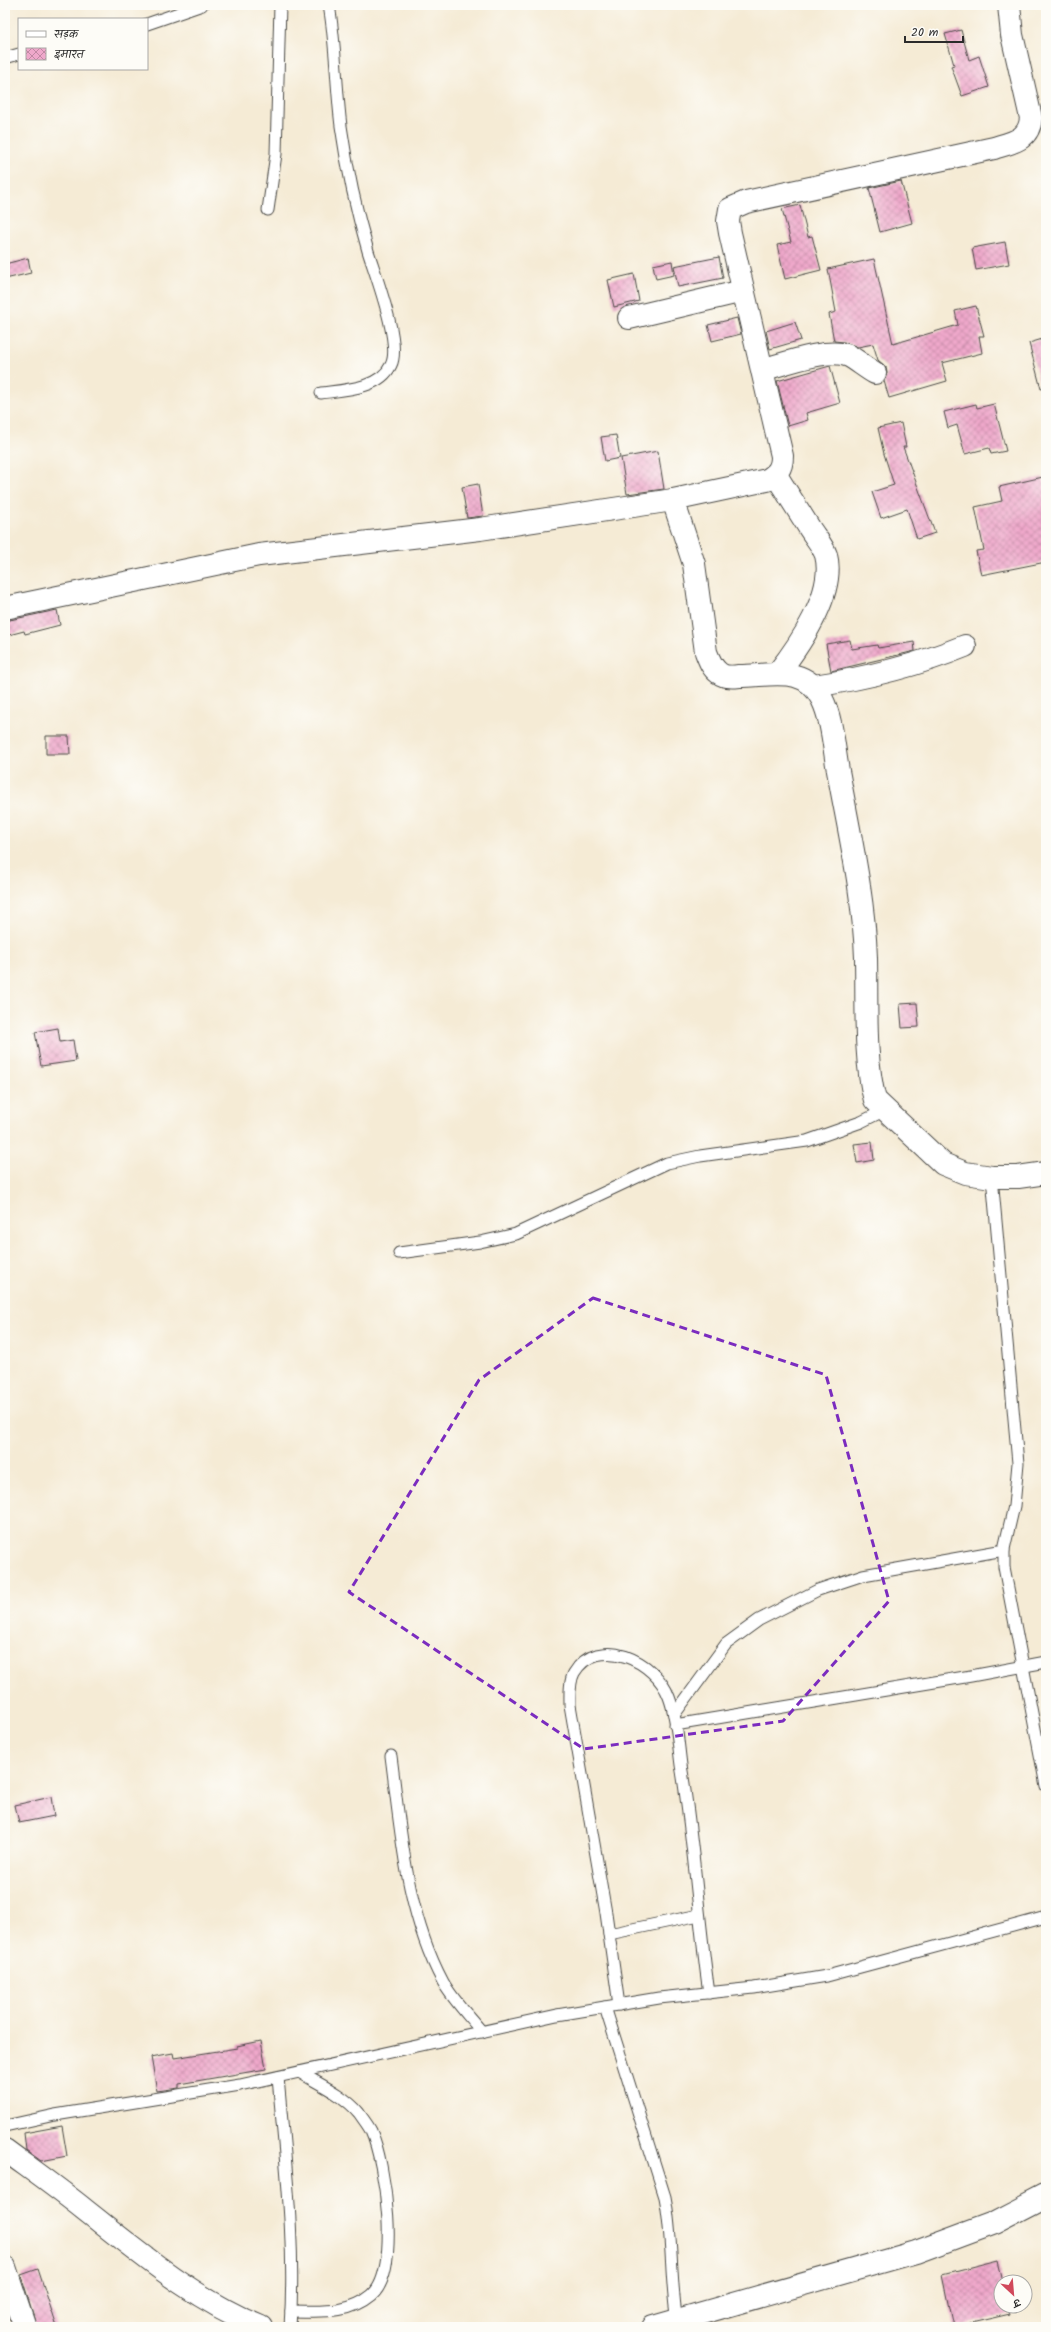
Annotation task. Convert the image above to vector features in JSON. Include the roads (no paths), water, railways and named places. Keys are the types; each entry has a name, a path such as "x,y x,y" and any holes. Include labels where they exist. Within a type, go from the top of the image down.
{"street":[{"path":"5,608 259,555 480,529 673,500 751,485 767,480 776,474 782,466 782,456 728,221 730,209 736,204 994,148 1014,142 1025,135 1030,128 1031,118 1012,35 1009,5"},
{"path":"629,318 743,291"},
{"path":"762,370 824,354 837,353 848,356 875,373"},
{"path":"776,474 826,555 827,571 824,589 816,612 800,645 778,674"},
{"path":"673,500 694,564 706,652 711,665 719,673 729,677 778,674 789,674 803,677 814,686 823,700 861,895 864,924 872,1088 876,1100 907,1129 931,1155 943,1164 964,1172 992,1177 1018,1177 1046,1173"},
{"path":"814,686 861,679 900,670 965,646"},
{"path":"5,2150 62,2192 166,2275 239,2318 261,2327"},
{"path":"653,2327 916,2252 994,2223 1046,2196"},
{"path":"5,2267 24,2327"}],"lane":[{"path":"148,24 202,5"},
{"path":"268,210 276,154 280,5"},
{"path":"321,394 357,387 378,380 387,372 392,364 394,352 382,295 360,224 351,183 341,125 329,5"},
{"path":"5,58 18,54"},
{"path":"399,1253 480,1242 516,1234 667,1163 700,1156 808,1141 861,1122 885,1110"},
{"path":"992,1177 1018,1463 1014,1506 1004,1550 1004,1567 1046,1786"},
{"path":"675,1720 726,1644 759,1620 818,1590 863,1575 1004,1550"},
{"path":"619,2005 609,1934 571,1711 570,1689 574,1674 581,1664 591,1658 606,1653 630,1657 651,1668 662,1681 675,1720 688,1809 699,1915 710,1993"},
{"path":"675,1720 971,1676 1023,1665 1046,1662"},
{"path":"391,1756 403,1854 419,1924 444,1984 482,2032"},
{"path":"609,1934 699,1915"},
{"path":"5,2126 278,2077 482,2032 605,2007 754,1988 827,1976 1046,1917"},
{"path":"605,2007 665,2197 670,2220 672,2281 677,2321"},
{"path":"291,2310 341,2311 359,2304 373,2294 381,2284 389,2243 386,2188 380,2159 371,2130 358,2112 340,2097 299,2072"},
{"path":"278,2077 291,2232 290,2327"}]}
